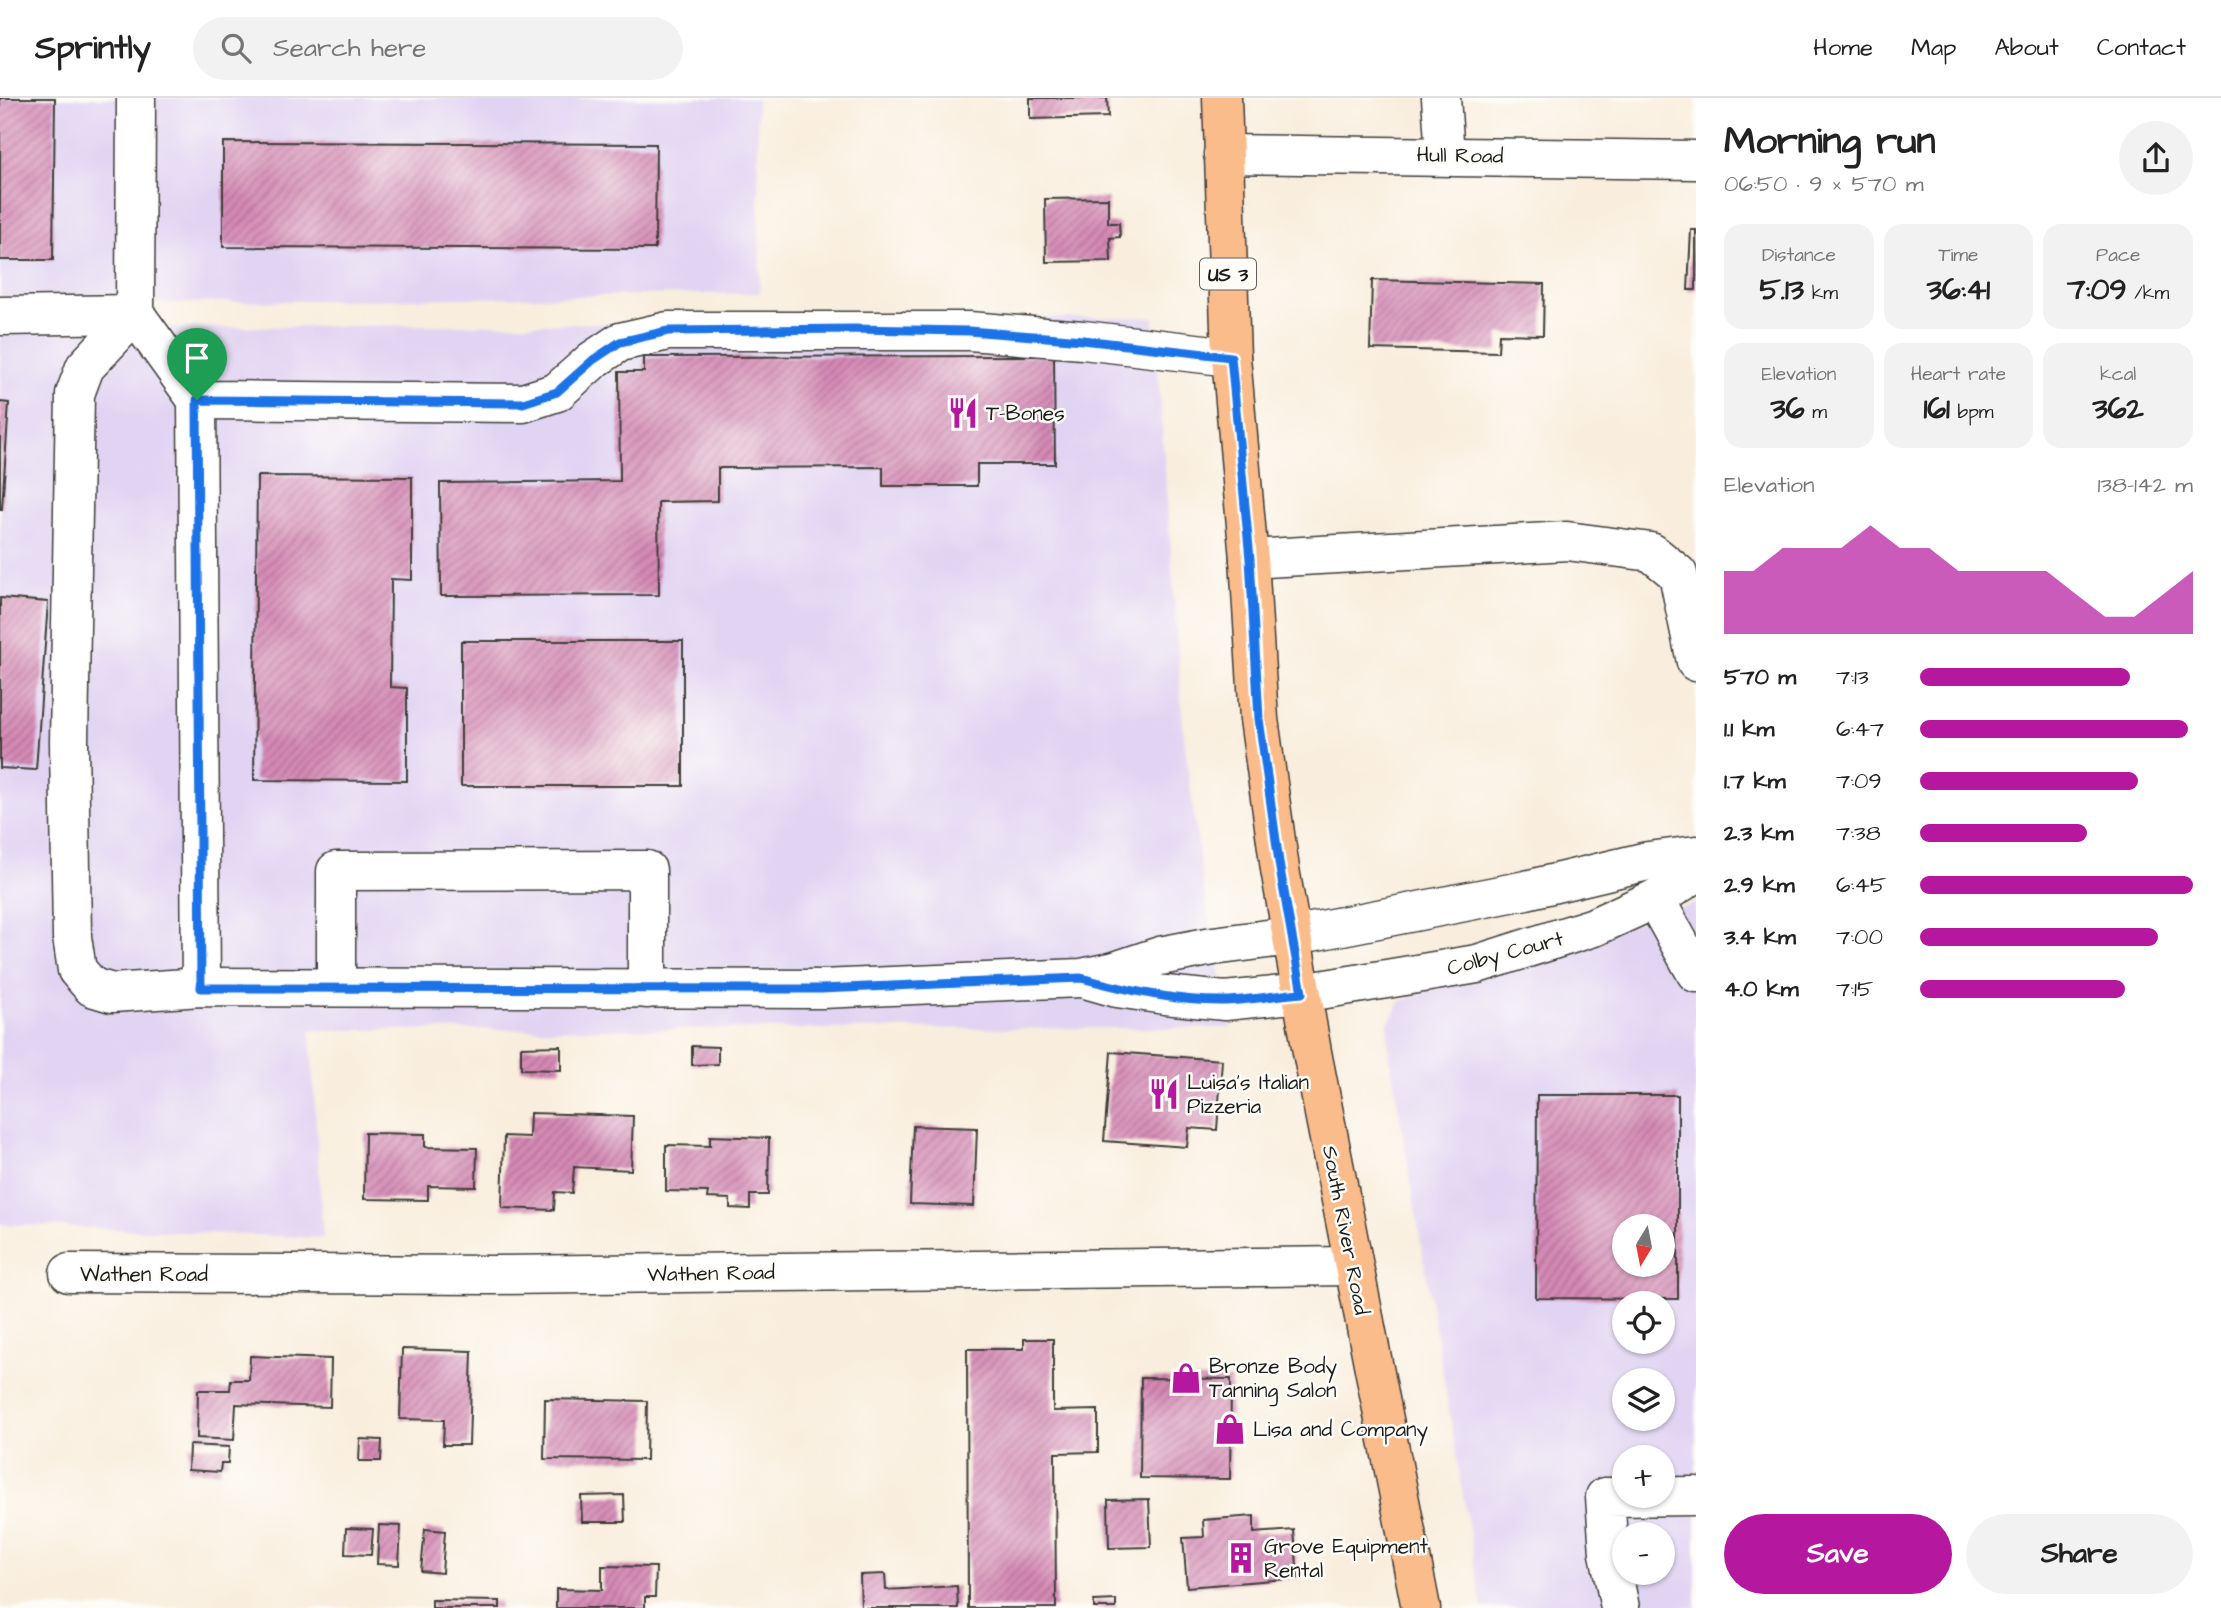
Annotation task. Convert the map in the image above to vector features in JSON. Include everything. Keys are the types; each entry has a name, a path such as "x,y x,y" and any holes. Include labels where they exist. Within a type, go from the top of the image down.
{"main road":[{"name":"South River Road","path":"1222,98 1231,357 1250,559 1259,719 1291,936 1420,1608"}],"street":[{"path":"136,98 135,314 197,400 201,988"},
{"path":"1441,98 1445,155"},
{"name":"Hull Road","path":"1223,153 1696,160"},
{"path":"0,316 135,314"},
{"path":"135,314 85,367 75,394 69,742 72,937 77,970 92,987 112,993 201,988 336,987 821,989 1081,978 1115,971 1160,956 1291,936 1526,890 1648,861 1696,855"},
{"path":"197,400 523,403 557,392 593,360 620,342 668,331 969,331 1083,340 1231,357"},
{"path":"1250,559 1567,541 1651,552 1678,575 1696,662"},
{"path":"336,987 335,871 647,870 647,989"},
{"name":"Colby Court","path":"1081,978 1117,988 1225,1001 1302,993 1477,964 1594,927 1656,899 1696,873"},
{"path":"1656,899 1696,974"},
{"name":"Wathen Road","path":"69,1273 505,1275 1353,1266"},
{"path":"1620,1608 1609,1553 1605,1497 1696,1496"}],"shaded area":[{"path":"0,98 757,98 760,293 0,306"},
{"path":"1154,317 1184,737 1203,887 1231,1028 310,1030 323,1238 0,1224 0,330"},
{"path":"1696,903 1696,1608 1482,1608 1388,1046 1388,1023 1401,1001"}],"building":[{"path":"0,98 55,98 53,260 0,260"},
{"path":"1030,98 1107,98 1108,117 1030,119"},
{"path":"223,142 656,144 655,249 223,247"},
{"path":"1108,198 1108,223 1119,223 1120,237 1110,238 1111,261 1046,262 1045,199"},
{"path":"1691,230 1696,230 1696,290 1688,290"},
{"path":"1372,280 1544,284 1543,335 1499,334 1498,352 1370,349"},
{"path":"1054,356 1055,464 977,464 977,486 883,486 883,467 718,468 718,501 658,502 659,595 441,596 440,483 620,481 619,372 644,372 644,357"},
{"path":"0,402 9,403 2,509 0,509"},
{"path":"257,476 412,477 412,580 391,579 390,687 407,688 407,781 254,780"},
{"path":"0,598 48,602 36,770 0,768"},
{"path":"461,641 683,641 683,786 461,786"},
{"path":"561,1046 561,1070 521,1069 521,1047"},
{"path":"692,1046 718,1047 718,1064 692,1065"},
{"name":"Luisa's Italian Pizzeria","path":"1111,1052 1222,1060 1217,1130 1189,1128 1187,1147 1104,1141"},
{"path":"1537,1095 1678,1095 1678,1299 1675,1299 1675,1291 1612,1291 1612,1299 1536,1298"},
{"path":"530,1113 633,1116 631,1170 574,1167 572,1193 555,1192 554,1210 502,1208 504,1136 529,1137"},
{"path":"913,1126 977,1128 974,1206 910,1204"},
{"path":"365,1133 425,1134 425,1147 477,1148 476,1187 428,1186 428,1200 364,1199"},
{"path":"710,1136 769,1138 768,1195 750,1195 750,1209 730,1208 730,1199 707,1198 708,1192 666,1191 666,1145 710,1146"},
{"path":"1024,1339 1053,1339 1053,1411 1098,1410 1098,1452 1055,1453 1056,1608 968,1608 967,1349 1024,1349"},
{"path":"402,1349 472,1351 469,1445 443,1445 444,1420 400,1419"},
{"path":"250,1356 331,1359 330,1407 236,1404 234,1440 197,1438 198,1390 230,1390 231,1380 249,1380"},
{"path":"1141,1378 1231,1379 1230,1479 1140,1478"},
{"path":"545,1399 647,1401 646,1460 544,1459"},
{"path":"360,1439 382,1440 381,1461 359,1461"},
{"path":"189,1445 229,1447 228,1463 221,1463 220,1472 188,1470"},
{"path":"624,1495 625,1522 582,1522 581,1496"},
{"path":"1149,1499 1151,1547 1109,1548 1108,1500"},
{"name":"Grove Equipment Rental","path":"1254,1516 1254,1533 1294,1530 1298,1578 1187,1587 1183,1538 1204,1537 1203,1520"},
{"path":"379,1525 401,1526 399,1565 377,1564"},
{"path":"346,1528 373,1529 371,1555 345,1554"},
{"path":"425,1529 445,1531 442,1573 421,1571"},
{"path":"602,1566 656,1567 655,1597 645,1597 645,1608 556,1608 556,1589 602,1590"},
{"path":"885,1574 886,1590 957,1586 958,1608 861,1608 860,1575"},
{"path":"432,1600 500,1601 500,1608 432,1608"},
{"path":"1116,1600 1116,1608 1094,1608 1094,1601"}],"place":[{"name":"T-Bones","path":"963,413"},
{"name":"Luisa's Italian Pizzeria","path":"1164,1094"},
{"name":"Bronze Body Tanning Salon","path":"1186,1378"},
{"name":"Lisa and Company","path":"1230,1429"},
{"name":"Grove Equipment Rental","path":"1241,1558"}],"route":[{"path":"668,331 969,331 1083,340 1231,357 1250,559 1259,719 1280,869 1302,993 1225,1001 1117,988 1081,978 821,989 201,988 197,400 523,403 557,392 593,360 620,342 668,331"}]}
